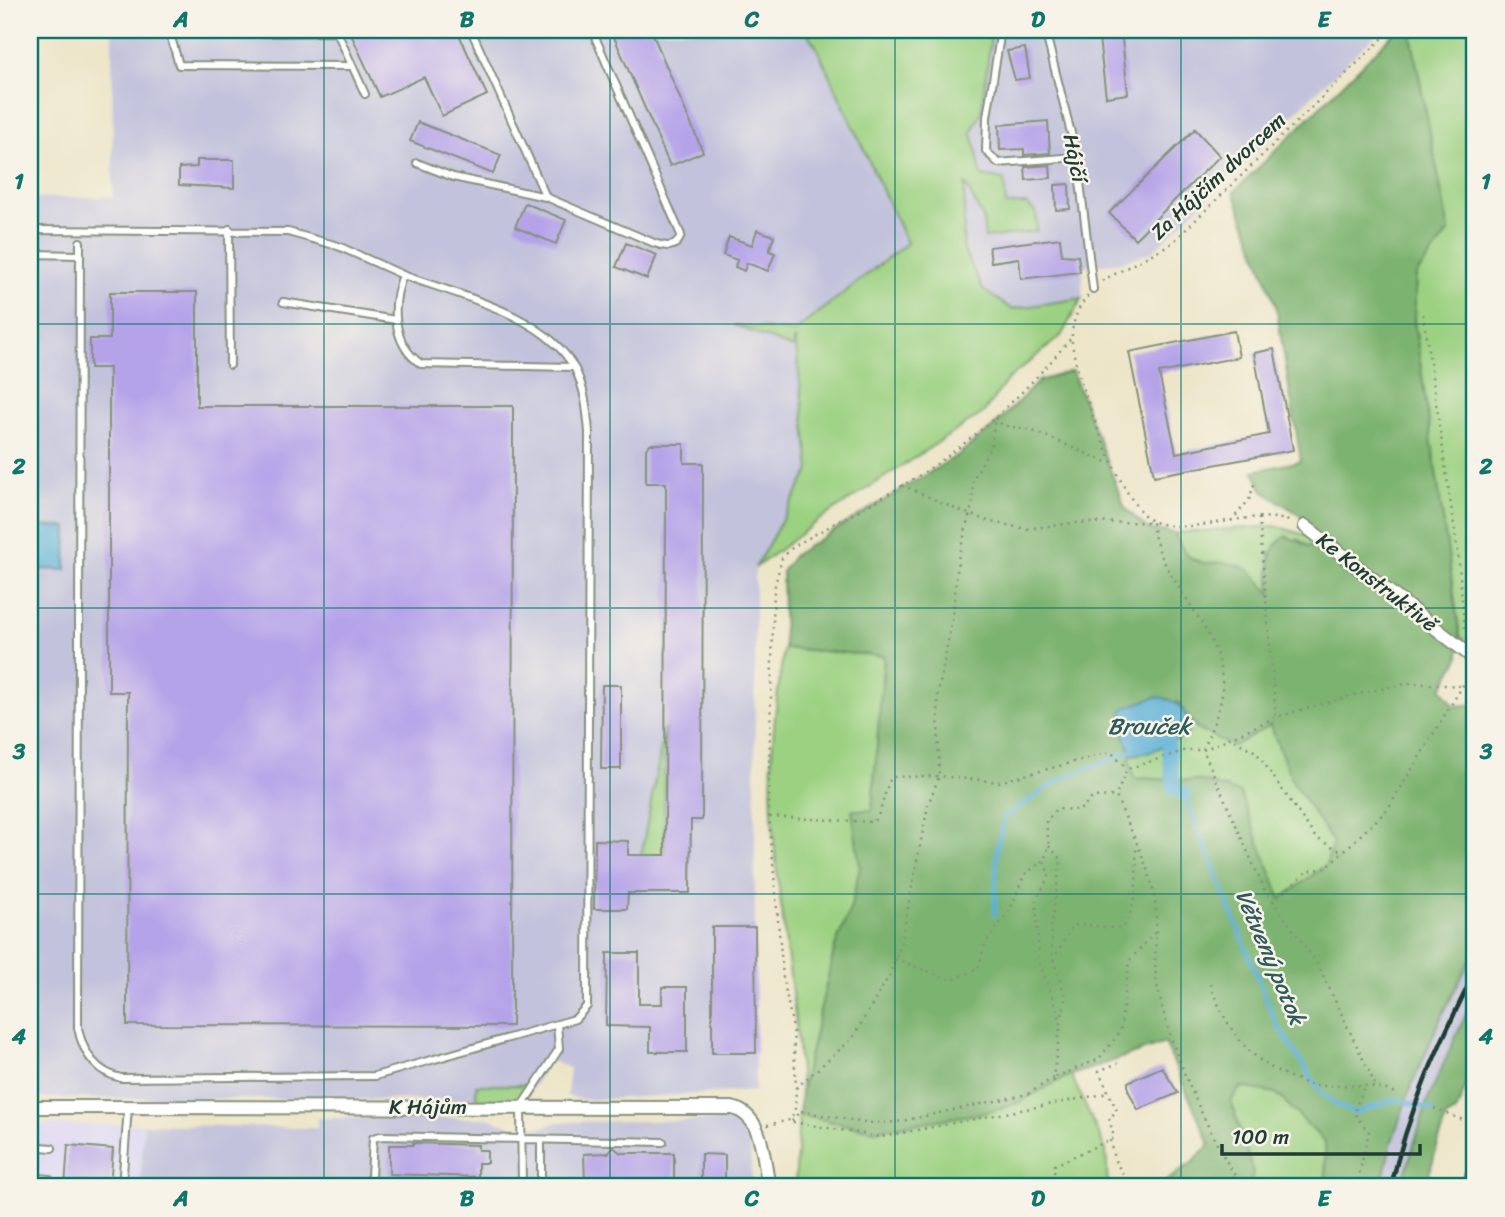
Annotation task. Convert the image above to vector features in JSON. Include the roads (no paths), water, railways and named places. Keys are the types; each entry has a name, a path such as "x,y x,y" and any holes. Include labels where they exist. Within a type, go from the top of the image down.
{"street":[{"name":"Ke Konstruktivě","path":"1306,526 1475,659"},
{"name":"K Hájům","path":"30,1107 732,1108 749,1115 757,1127 769,1187"}],"lane":[{"path":"471,30 546,197"},
{"path":"417,163 465,180 546,197 671,247 680,240 679,228 592,30"},
{"path":"1001,30 987,117 986,151 998,163 1077,157"},
{"name":"Hájčí","path":"1045,30 1077,157 1094,289"},
{"path":"352,66 179,65 170,34 337,31 365,94"},
{"path":"30,230 229,229 304,234 514,317 548,338 573,367 582,386 589,432 588,999 580,1016 388,1072 361,1077 130,1079 102,1071 86,1055 78,1028 80,242"},
{"path":"229,229 230,365"},
{"path":"30,254 80,255"},
{"path":"403,275 396,294 396,320 403,346 421,365 573,367"},
{"path":"283,302 396,320"},
{"path":"522,1187 521,1107 559,1049 557,1024"},
{"path":"122,1187 128,1107"},
{"path":"371,1177 370,1148 373,1138 381,1136 663,1142"},
{"path":"541,1141 541,1187"},
{"path":"30,1146 52,1148"},
{"path":"30,1177 48,1179"}],"water":[{"path":"37,526 67,527 66,570 37,569"},
{"name":"Brouček","path":"1156,697 1171,700 1181,708 1187,720 1187,735 1150,752 1132,755 1121,726 1124,708"}],"waterway":[{"name":"Větvený potok","path":"1168,744 1174,789 1184,794"},
{"name":"Větvený potok","path":"995,915 997,847 1005,816 1061,779 1136,749"},
{"name":"Větvený potok","path":"1184,794 1277,1025 1321,1092 1337,1105 1354,1113 1396,1099 1433,1110"}],"railway":[{"path":"1391,1187 1406,1131 1426,1077 1475,972"}]}
